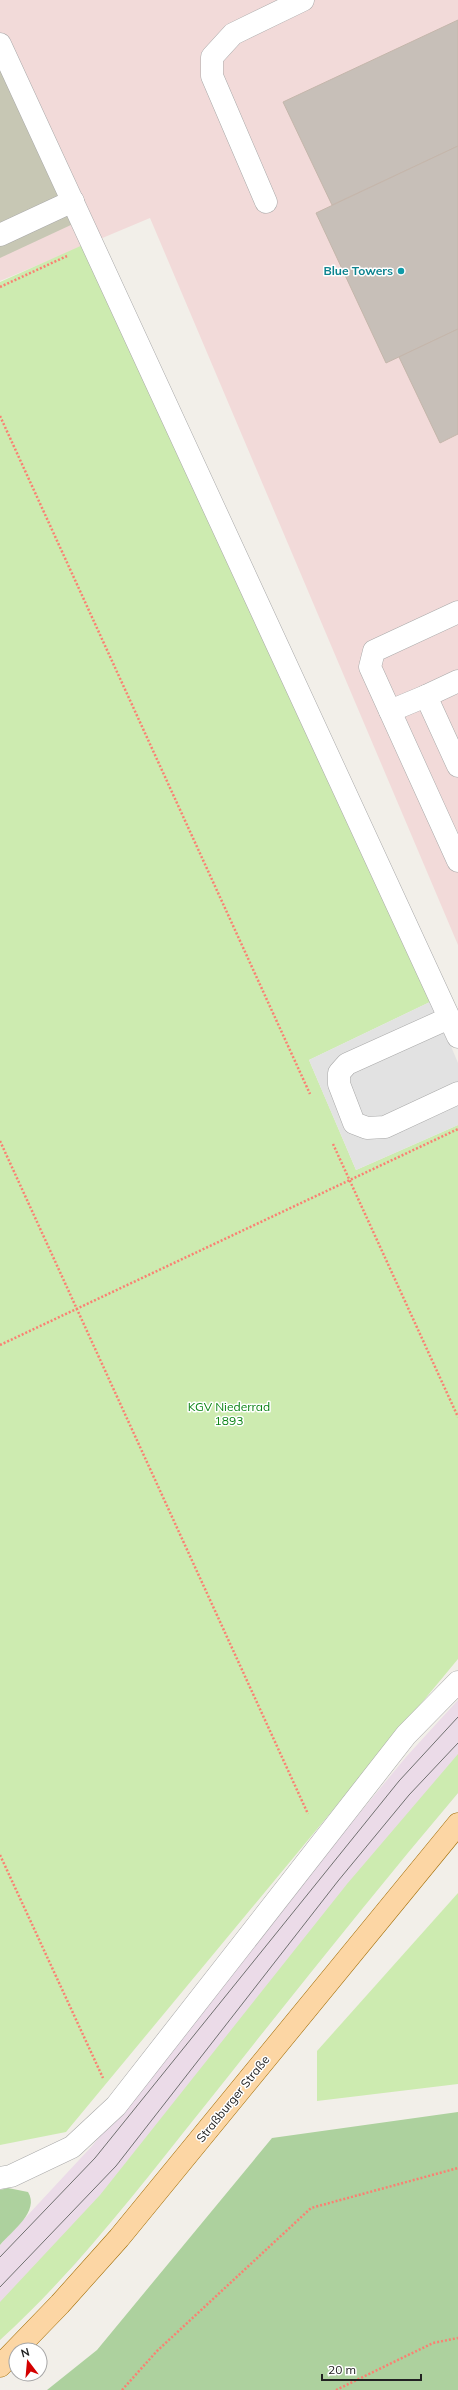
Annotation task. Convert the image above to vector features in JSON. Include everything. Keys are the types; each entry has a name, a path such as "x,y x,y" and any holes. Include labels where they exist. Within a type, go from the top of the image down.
{"main road":[{"name":"Straßburger Straße","path":"0,2366 60,2304 119,2238 458,1824"}],"lane":[{"path":"266,202 212,76 212,57 233,34 303,0"},
{"path":"0,44 454,1027 348,1064 339,1073 338,1084 354,1122 367,1128 385,1127 458,1093"},
{"path":"0,235 73,202"},
{"path":"458,612 374,651 370,667 458,861"},
{"path":"390,711 458,681"},
{"path":"426,696 458,766"},
{"path":"0,2178 11,2176 72,2147 116,2106 406,1735 458,1682"}],"path":[{"path":"0,287 93,245"},
{"path":"0,416 313,1101"},
{"path":"0,1345 458,1129"},
{"path":"330,1137 458,1416"},
{"path":"0,1141 310,1818"},
{"path":"0,1855 104,2081"},
{"path":"122,2390 157,2351 311,2208 458,2168"},
{"path":"336,2390 433,2343 458,2338"}],"shaded area":[{"path":"0,0 458,0 458,945 150,218 0,281"},
{"path":"0,68 73,224 0,258"},
{"path":"432,1001 458,1063 458,1125 356,1170 309,1060"},
{"path":"458,1700 458,1793 386,1878 123,2207 76,2263 0,2340 0,2245 92,2146 325,1855 406,1757"}],"green space":[{"name":"KGV Niederrad 1893","path":"85,244 432,1001 309,1060 356,1170 458,1125 458,1659 66,2132 0,2145 0,282"},
{"path":"458,1754 458,1793 361,1910 106,2228 55,2286 0,2340 0,2302 100,2195 347,1884"},
{"path":"458,1893 458,2084 317,2101 317,2051"},
{"path":"458,2112 458,2390 47,2390 97,2350 272,2138"},
{"path":"8,2188 28,2192 31,2199 28,2213 0,2245 0,2190"}],"building":[{"path":"458,20 458,146 332,205 283,102"},
{"name":"Blue Towers","path":"458,146 458,329 386,363 316,213"},
{"path":"458,329 458,434 440,443 399,357"}],"tram line":[{"path":"0,2257 95,2158 399,1781 458,1717"},
{"path":"0,2287 116,2166 338,1881 409,1795 458,1743"}],"place":[{"name":"Blue Towers","path":"401,271"}]}
